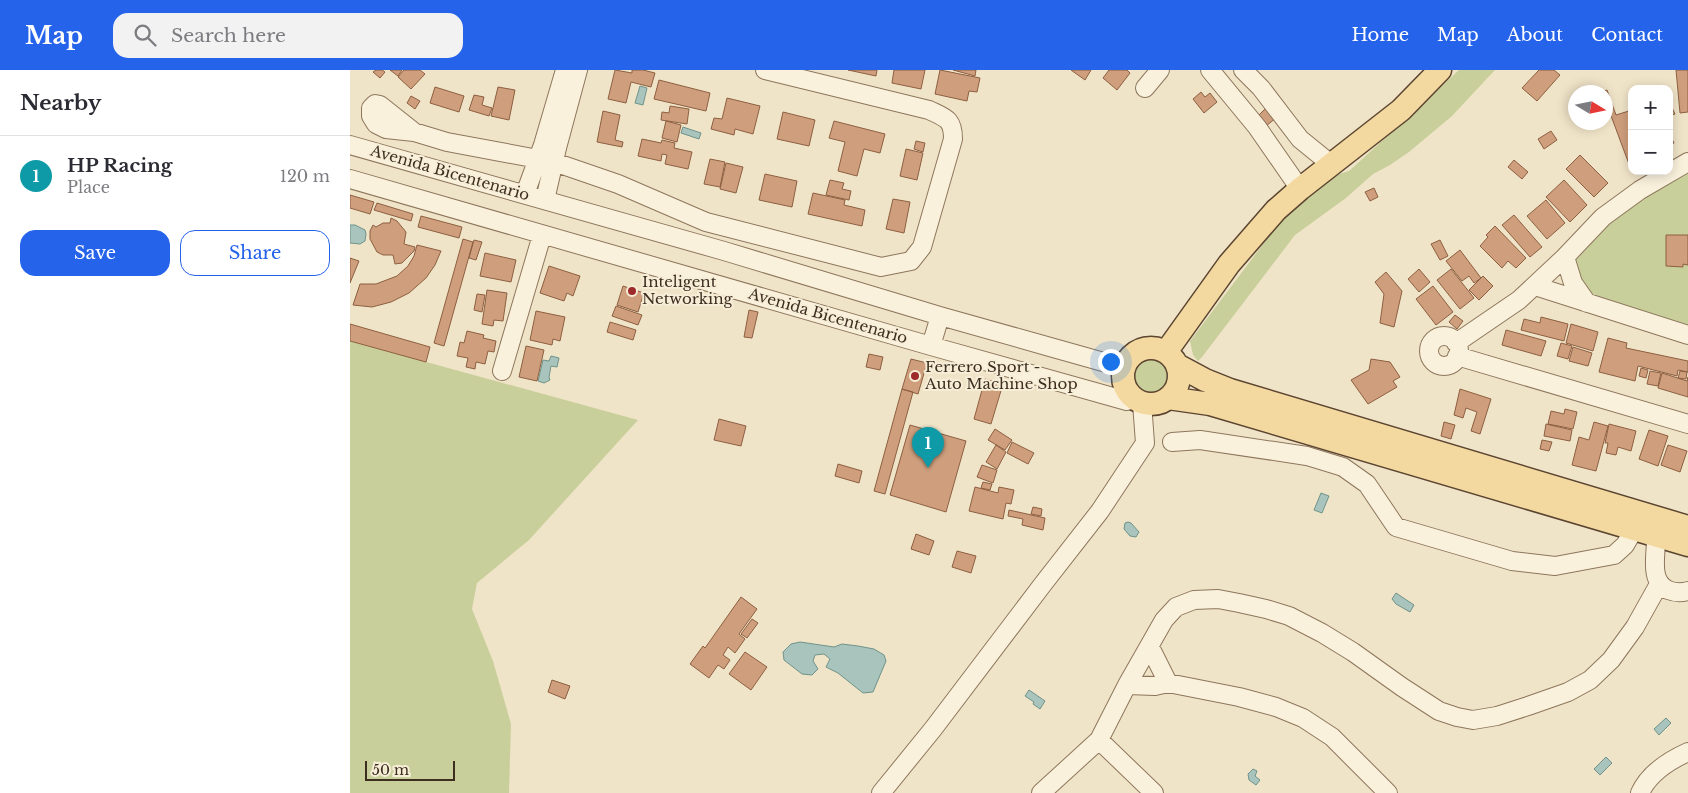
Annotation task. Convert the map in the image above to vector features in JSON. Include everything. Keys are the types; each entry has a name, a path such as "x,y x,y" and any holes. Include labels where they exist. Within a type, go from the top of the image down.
{"main road":[{"path":"1171,359 1229,264 1276,210 1401,110 1440,70"},
{"path":"1171,359 1179,374 1174,392 1168,398 1160,403 1151,404 1138,400 1128,391 1124,382 1126,364 1139,351 1157,348 1205,380 1230,390 1688,527"},
{"path":"1168,398 1210,404 1688,544"}],"street":[{"path":"545,200 546,160 543,145 565,70"},
{"path":"525,194 546,160 578,70"},
{"path":"414,132 447,142 546,160 618,184 706,222 881,267 911,261 922,246 953,139 953,128 949,120 929,110 765,70"},
{"path":"1146,88 1160,70"},
{"path":"1210,70 1257,126 1300,189"},
{"path":"1243,70 1261,88 1300,138 1332,164"},
{"path":"1279,157 1300,138"},
{"name":"Avenida Bicentenario","path":"350,145 734,254 1050,348 1114,364 1126,364"},
{"path":"1688,162 1640,190 1604,217 1535,286 1457,349 1688,424"},
{"name":"Avenida Bicentenario","path":"350,178 931,346 1127,401 1138,400"},
{"path":"502,371 542,235"},
{"path":"1565,257 1573,283 1587,303"},
{"path":"1535,286 1688,335"},
{"path":"931,346 940,316"},
{"path":"1043,377 1042,366 1046,353 1050,348"},
{"path":"881,793 933,729 1042,584 1100,512 1145,443 1138,400"},
{"path":"1172,442 1200,440 1307,456 1343,466 1367,484 1396,527 1512,561 1555,566 1614,555 1625,545 1646,532 1660,584 1667,589 1679,593 1688,591"},
{"path":"1041,793 1099,740 1127,685 1164,620 1176,607 1194,600 1218,599 1266,608 1289,616 1354,652 1402,687 1440,711 1473,720 1496,716 1528,706 1568,692 1590,680 1611,660 1635,627 1660,584"},
{"path":"1150,647 1168,683"},
{"path":"1127,685 1155,686 1168,683 1239,697 1276,707 1303,718 1332,737 1388,793"},
{"path":"1099,740 1154,793"},
{"path":"1640,793 1657,770 1674,758 1688,752"}],"green space":[{"path":"1459,70 1495,70 1452,116 1409,152 1373,174 1346,198 1295,235 1198,361 1193,355 1190,341 1279,223 1296,206 1333,176 1349,171"},
{"path":"1688,170 1688,328 1589,297 1580,287 1571,258 1642,195"},
{"path":"350,341 638,420 529,540 477,583 472,609 493,661 511,724 509,793 350,793"},
{"path":"1152,358 1166,363 1171,377 1166,391 1152,396 1138,391 1133,377 1138,363"}],"water":[{"path":"640,86 647,88 643,105 635,103"},
{"path":"683,127 701,133 699,139 681,133"},
{"path":"350,225 355,225 365,230 365,241 360,244 350,243"},
{"path":"551,356 559,358 557,367 551,366 550,380 544,383 538,381 543,360 549,361"},
{"path":"1321,493 1329,496 1322,513 1314,510"},
{"path":"1128,522 1139,532 1136,537 1130,536 1124,529 1125,523"},
{"path":"1396,593 1414,605 1410,612 1396,604 1392,599"},
{"path":"800,642 834,647 842,644 858,646 874,649 884,655 886,661 873,692 863,693 838,673 826,667 830,659 824,654 815,655 813,661 818,669 812,675 802,674 784,660 783,652 791,644"},
{"path":"1029,690 1045,701 1040,709 1025,696"},
{"path":"1666,718 1671,723 1659,735 1654,729"},
{"path":"1606,757 1612,763 1600,775 1594,769"},
{"path":"1253,769 1257,771 1255,776 1260,780 1256,785 1249,780 1248,774"}],"building":[{"path":"376,70 385,72 380,78 373,72"},
{"path":"390,70 402,70 398,76"},
{"path":"404,70 420,70 425,74 411,89 398,77"},
{"path":"615,70 632,73 632,70 643,70 655,73 651,87 631,82 626,103 608,99"},
{"path":"848,70 877,70 876,76"},
{"path":"894,70 925,70 921,89 892,83"},
{"path":"940,70 980,78 977,92 969,91 967,101 935,94"},
{"path":"953,70 976,70 975,76"},
{"path":"1071,70 1091,70 1085,80"},
{"path":"1109,70 1127,70 1130,73 1117,90 1103,78"},
{"path":"1539,70 1554,70 1560,75 1537,101 1522,88"},
{"path":"1676,70 1688,70 1688,112 1680,113"},
{"path":"659,80 710,93 706,111 654,99"},
{"path":"435,87 464,96 459,112 430,103"},
{"path":"498,87 515,90 509,120 491,116"},
{"path":"1201,92 1205,97 1210,93 1217,102 1204,113 1193,99"},
{"path":"474,95 484,97 482,105 492,108 489,116 469,110"},
{"path":"411,96 420,101 415,109 407,103"},
{"path":"727,98 760,106 753,134 735,129 734,135 711,129 714,118 722,119"},
{"path":"670,106 689,109 687,124 661,120 662,112 669,113"},
{"path":"1613,107 1616,115 1628,111 1628,161 1613,121"},
{"path":"1266,108 1276,118 1266,126 1257,117"},
{"path":"603,111 620,115 615,140 623,142 622,147 597,142"},
{"path":"783,112 815,120 809,146 777,139"},
{"path":"666,121 681,125 677,142 662,138"},
{"path":"834,121 885,134 880,153 864,149 857,176 838,171 845,142 829,138"},
{"path":"1551,131 1557,140 1544,149 1538,139"},
{"path":"642,139 661,143 662,140 675,143 674,148 692,152 688,169 665,164 667,155 662,154 661,161 638,156"},
{"path":"916,141 925,143 923,152 914,149"},
{"path":"906,149 923,153 917,180 900,176"},
{"path":"1580,155 1608,183 1594,197 1566,169"},
{"path":"710,159 725,162 720,187 704,184"},
{"path":"1514,160 1528,172 1522,179 1508,167"},
{"path":"726,163 743,167 736,193 720,189"},
{"path":"765,174 797,181 792,207 759,200"},
{"path":"830,180 844,183 842,189 851,191 849,200 826,195"},
{"path":"1564,180 1587,205 1570,222 1546,197"},
{"path":"1374,188 1378,197 1370,201 1365,192"},
{"path":"813,193 845,200 844,205 865,210 862,226 808,214"},
{"path":"350,195 374,202 370,214 350,208"},
{"path":"893,199 910,202 904,233 886,229"},
{"path":"1546,200 1565,223 1547,239 1527,216"},
{"path":"377,203 413,214 411,221 374,210"},
{"path":"1514,215 1542,247 1530,257 1502,225"},
{"path":"421,216 462,227 459,238 418,227"},
{"path":"391,218 397,221 406,232 404,244 415,247 414,251 402,263 395,264 393,255 383,255 377,252 370,239 370,231 373,225 376,227 383,223 390,223"},
{"path":"1495,226 1526,258 1516,268 1508,261 1502,268 1480,246 1488,237 1486,235"},
{"path":"1666,235 1688,235 1688,265 1683,264 1683,267 1666,266"},
{"path":"463,239 473,242 444,346 434,343"},
{"path":"474,240 482,242 476,260 469,258"},
{"path":"1440,240 1448,256 1440,260 1431,244"},
{"path":"417,245 441,251 435,265 426,278 409,293 391,302 372,307 353,305 360,284 376,284 397,276 408,266 414,256"},
{"path":"1460,250 1481,278 1474,283 1469,276 1462,281 1446,261"},
{"path":"485,253 516,260 511,282 480,276"},
{"path":"350,258 359,261 350,283"},
{"path":"549,266 580,276 573,296 567,293 564,301 540,293"},
{"path":"1419,269 1430,282 1419,292 1408,279"},
{"path":"1451,269 1474,298 1460,309 1437,280"},
{"path":"1386,272 1402,291 1394,327 1380,323 1384,294 1375,282"},
{"path":"1483,276 1493,286 1479,300 1469,290"},
{"path":"623,286 644,293 638,312 617,305"},
{"path":"1433,286 1453,312 1436,325 1416,299"},
{"path":"487,290 507,293 503,321 494,320 493,326 482,324"},
{"path":"477,294 485,295 482,312 474,310"},
{"path":"616,306 642,315 638,325 612,316"},
{"path":"749,310 758,312 752,338 744,337"},
{"path":"536,311 565,317 560,341 553,339 552,345 530,340"},
{"path":"1455,315 1463,321 1457,329 1449,322"},
{"path":"1541,317 1568,324 1564,341 1521,330 1524,319 1540,323"},
{"path":"610,322 636,330 633,340 607,332"},
{"path":"350,324 430,347 426,362 350,341"},
{"path":"1571,324 1598,332 1593,351 1566,343"},
{"path":"1506,330 1546,341 1541,356 1502,345"},
{"path":"467,331 484,335 483,338 496,341 494,352 488,351 485,364 476,362 475,369 466,367 468,358 457,356 460,342 464,343"},
{"path":"1608,338 1627,343 1626,348 1688,361 1688,372 1678,370 1677,376 1638,366 1635,381 1599,372"},
{"path":"1561,343 1572,346 1568,359 1557,356"},
{"path":"526,346 544,350 537,381 519,377"},
{"path":"1573,347 1592,353 1588,366 1569,361"},
{"path":"869,354 883,357 880,370 866,367"},
{"name":"Ferrero Sport - Auto Machine Shop","path":"911,359 927,363 918,394 902,389"},
{"path":"1371,359 1390,362 1400,377 1393,381 1397,387 1368,404 1351,380 1369,370"},
{"path":"1641,368 1648,370 1646,378 1639,376"},
{"path":"1650,371 1661,373 1658,386 1647,384"},
{"path":"1680,371 1687,372 1686,379 1678,378"},
{"path":"1662,373 1687,381 1688,377 1688,397 1658,388"},
{"path":"985,379 1003,384 991,424 974,419"},
{"path":"902,389 913,392 885,494 874,491"},
{"path":"1460,389 1491,399 1480,434 1471,431 1477,412 1466,408 1463,418 1454,415"},
{"path":"1565,409 1577,412 1573,429 1548,424 1551,411 1564,414"},
{"path":"719,419 746,426 741,446 714,440"},
{"path":"1444,422 1455,425 1451,439 1441,436"},
{"path":"1594,422 1608,426 1596,471 1572,465 1579,437 1589,440"},
{"path":"1546,424 1572,430 1570,441 1544,436"},
{"path":"1609,424 1636,431 1631,451 1618,447 1616,455 1606,453 1608,443 1605,443"},
{"path":"910,425 966,441 946,512 890,495"},
{"path":"995,429 1012,440 1005,450 988,440"},
{"path":"1649,430 1668,436 1658,466 1639,459"},
{"path":"1542,440 1552,442 1549,451 1540,449"},
{"path":"1012,442 1034,453 1028,464 1007,453"},
{"path":"996,445 1006,452 997,469 986,462"},
{"path":"1668,445 1687,451 1680,472 1661,465"},
{"path":"838,464 862,471 859,483 835,476"},
{"path":"982,465 997,470 993,483 977,477"},
{"path":"983,482 992,484 990,490 981,488"},
{"path":"975,487 998,493 999,487 1014,490 1011,504 1006,503 1003,519 969,511"},
{"path":"1033,507 1042,509 1041,516 1031,514"},
{"path":"1009,510 1045,518 1043,530 1022,525 1023,519 1008,516"},
{"path":"916,534 934,541 929,555 911,549"},
{"path":"957,551 976,556 971,573 952,567"},
{"path":"741,597 757,609 739,634 745,639 735,653 728,647 723,655 730,660 724,669 718,665 709,678 690,664 703,646 705,648"},
{"path":"752,619 758,623 747,638 741,634"},
{"path":"745,652 767,667 751,690 729,674"},
{"path":"552,680 570,686 565,699 548,692"}],"place":[{"name":"Inteligent Networking","path":"632,291"},
{"name":"Ferrero Sport - Auto Machine Shop","path":"915,376"},
{"name":"HP Racing","path":"928,468"}]}
